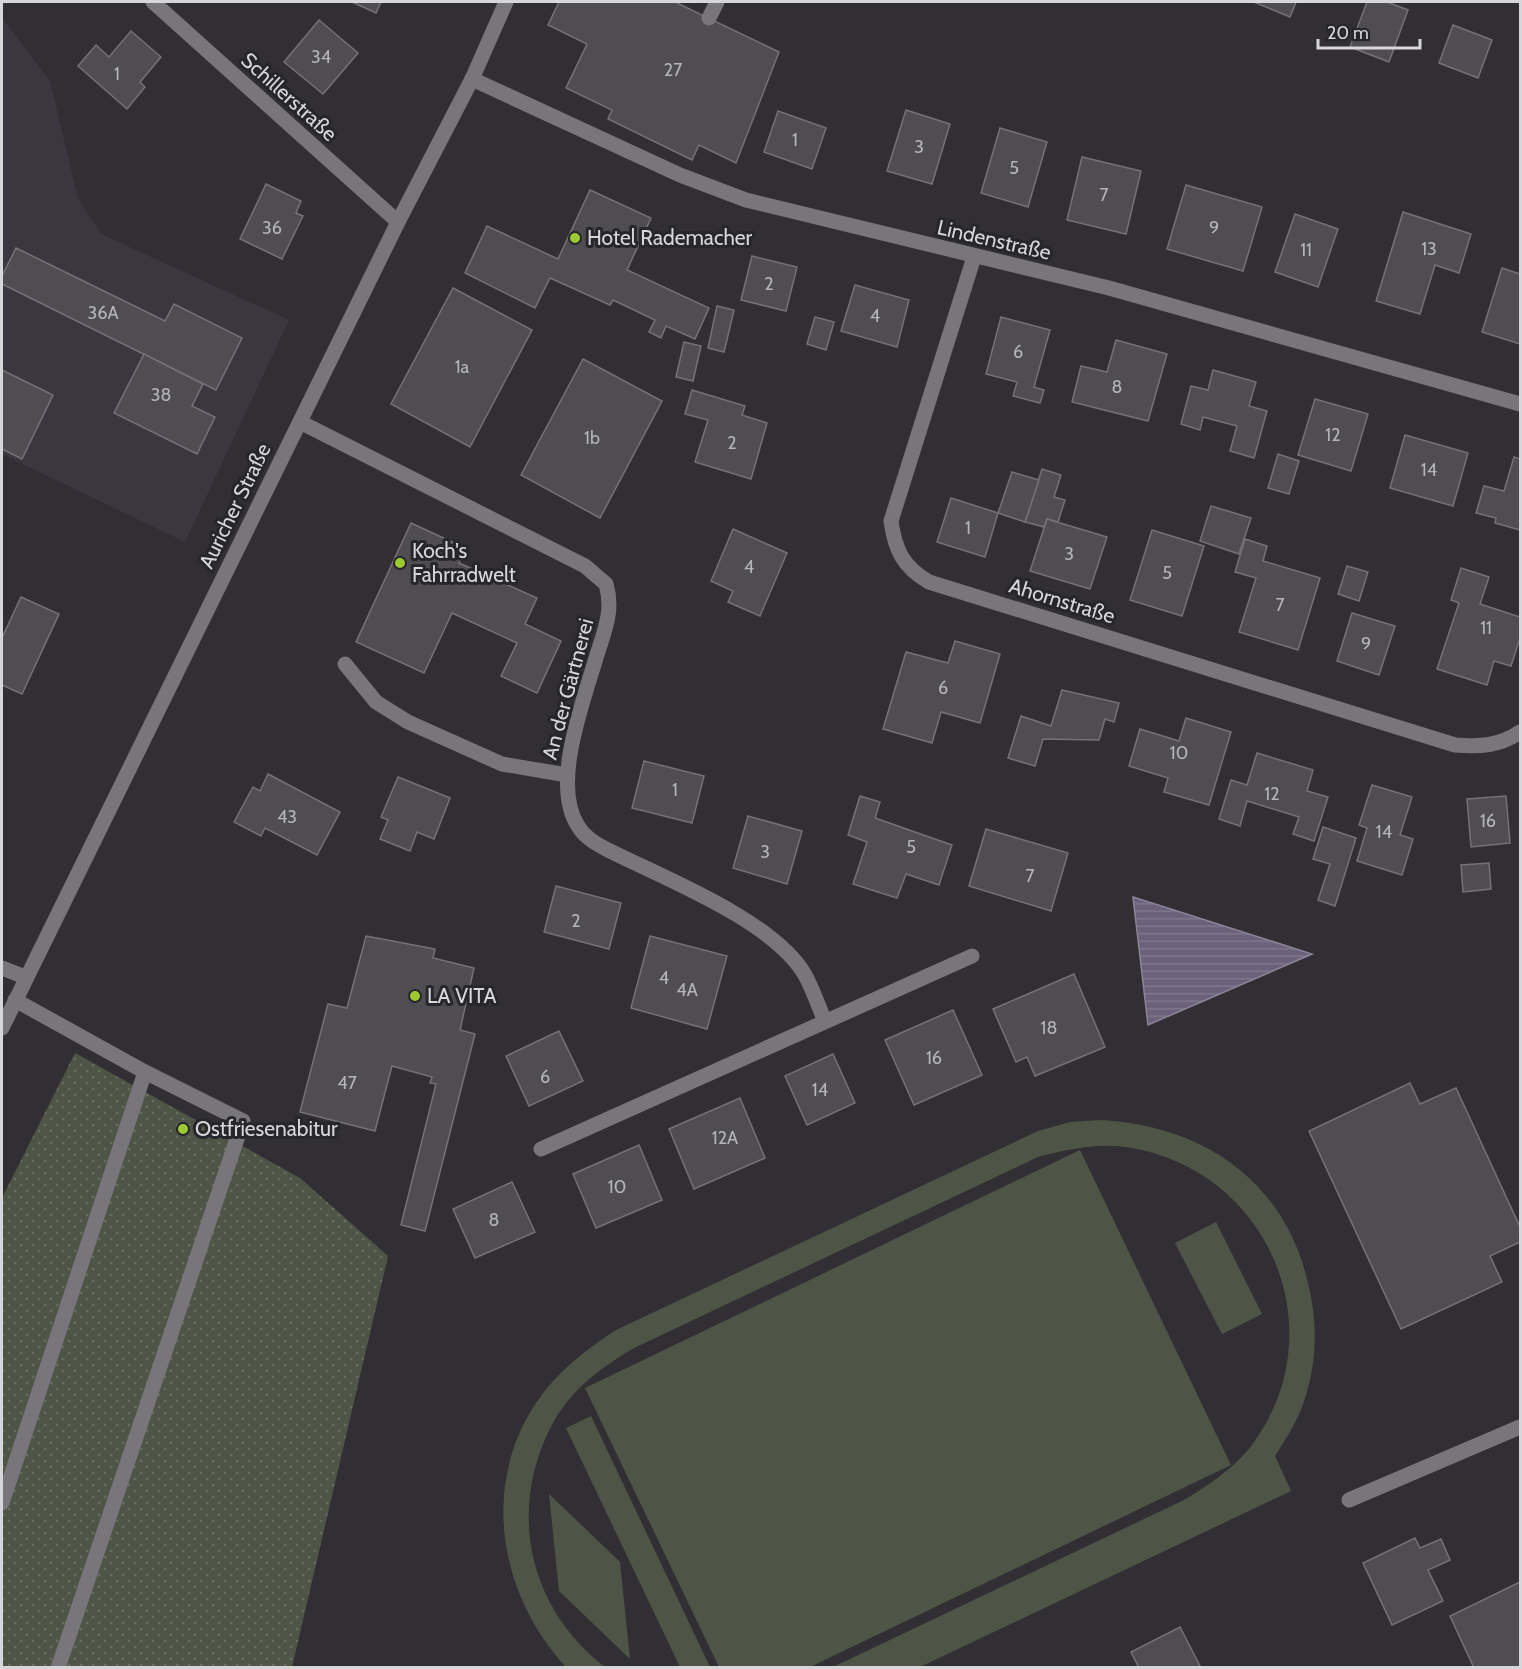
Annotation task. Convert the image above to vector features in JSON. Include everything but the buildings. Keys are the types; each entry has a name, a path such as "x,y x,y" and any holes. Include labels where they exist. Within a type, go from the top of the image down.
{"street":[{"name":"Schillerstraße","path":"153,2 398,222"},
{"name":"Auricher Straße","path":"2,1028 25,977 398,222 472,79 506,2"},
{"path":"709,18 717,2"},
{"name":"Lindenstraße","path":"472,79 680,175 746,200 1109,288 1521,404"},
{"name":"Ahornstraße","path":"974,257 891,522 900,557 912,572 928,582 1455,745 1482,748 1509,739 1521,732"},
{"name":"An der Gärtnerei","path":"300,422 585,566 606,584 611,611 585,697 567,775 567,794 571,812 578,827 591,841 752,923 784,948 805,975 825,1021"},
{"path":"345,664 376,702 408,722 502,764 567,775"},
{"path":"541,1149 972,956"},
{"path":"2,968 25,977"},
{"path":"15,1000 145,1072 243,1120 58,1668"},
{"path":"2,1503 145,1072"},
{"path":"1349,1500 1521,1427"}],"shaded area":[{"path":"2,18 50,81 78,199 101,234 289,320 185,542 2,454"},
{"path":"1133,897 1312,954 1148,1025"}],"green space":[{"path":"75,1053 300,1178 388,1256 292,1667 2,1667 2,1198"},
{"path":"1100,1120 1137,1124 1171,1133 1203,1146 1232,1164 1257,1186 1278,1212 1295,1243 1307,1279 1313,1308 1315,1337 1313,1366 1303,1403 1293,1427 1275,1456 1291,1491 920,1667 833,1667 1184,1500 1218,1478 1241,1458 1275,1406 1288,1359 1288,1311 1277,1266 1254,1225 1222,1190 1181,1164 1120,1146 1085,1147 1050,1154 1038,1157 634,1348 611,1362 579,1389 561,1409 539,1454 531,1488 529,1522 533,1555 542,1586 558,1616 579,1643 605,1667 566,1667 543,1639 526,1608 513,1574 505,1540 503,1505 508,1470 519,1436 536,1403 562,1372 593,1345 616,1330 1038,1131 1070,1122"},
{"path":"1080,1150 1231,1465 810,1667 719,1667 585,1388"},
{"path":"1216,1222 1262,1314 1222,1334 1175,1243"},
{"path":"591,1416 710,1667 680,1667 566,1428"},
{"path":"549,1494 620,1562 630,1659 559,1591"}],"place":[{"name":"Hotel Rademacher","path":"575,238"},
{"name":"Koch's Fahrradwelt","path":"400,563"},
{"name":"LA VITA","path":"415,996"},
{"name":"Ostfriesenabitur","path":"183,1129"}]}
